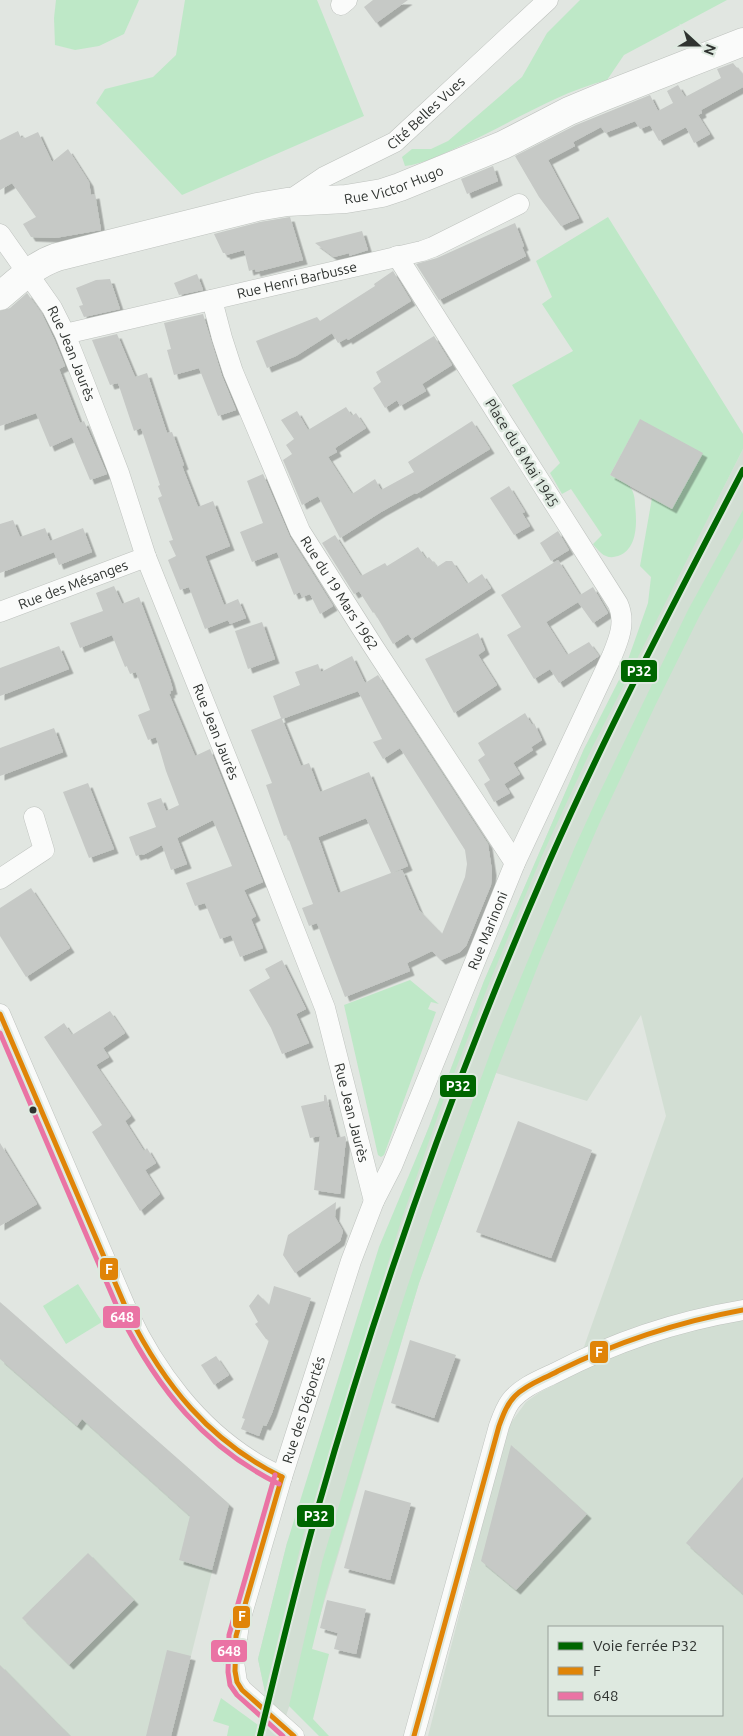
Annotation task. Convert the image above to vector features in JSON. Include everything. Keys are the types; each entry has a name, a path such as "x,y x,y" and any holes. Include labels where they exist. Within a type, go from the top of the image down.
{"street":[{"name":"Cité Belles Vues","path":"287,202 324,177 400,139 548,0"},
{"name":"Rue Victor Hugo","path":"0,296 28,272 47,260 57,257 257,207 287,202 346,199 400,187 503,145 569,111 743,42"},
{"name":"Rue Henri Barbusse","path":"65,334 433,247 519,204"},
{"name":"Rue Jean Jaurès","path":"0,234 52,308 65,334 119,473 146,558 325,1008 373,1205"},
{"name":"Place du 8 Mai 1945","path":"397,256 622,611 620,634 612,656"},
{"name":"Rue du 19 Mars 1962","path":"212,300 233,372 300,531 515,863"},
{"name":"Rue des Mésanges","path":"0,612 146,558"},
{"name":"Rue Marinoni","path":"373,1205 392,1166 515,863 612,656"},
{"path":"0,879 44,850 34,817"},
{"path":"0,1014 128,1313 152,1357 184,1401 209,1428 239,1453 282,1477"},
{"name":"Rue des Déportés","path":"294,1736 249,1698 238,1682 234,1662 239,1624 282,1477 351,1261 373,1205"},
{"path":"414,1736 499,1426 510,1402 518,1393 536,1382 620,1343 679,1324 743,1310"}],"shaded area":[{"path":"743,449 743,1736 428,1736 505,1437 510,1424 526,1402 540,1392 574,1375 666,1116 641,1015 587,1101 496,1073 419,1283 318,1623 279,1736 255,1736 265,1692 258,1659 287,1543 301,1515 395,1216 484,981 584,749 661,610"},
{"path":"0,1303 229,1504 171,1736 0,1736"}],"green space":[{"path":"56,0 139,0 124,34 99,46 75,50 55,45 54,18"},
{"path":"185,0 317,0 364,116 182,195 96,103 105,89 153,77 176,55"},
{"path":"580,0 727,0 624,55 607,80 568,93 438,156 405,166 402,157 412,149 431,149 448,141 522,77 547,33"},
{"path":"608,217 743,434 743,449 591,750 541,858 441,1107 402,1218 303,1536 265,1692 258,1659 287,1543 379,1247 429,1127 484,981 584,749 625,668 648,603 651,577 640,566 652,498 640,420 610,475 626,483 632,491 636,512 635,534 633,541 625,552 618,556 610,557 601,553 593,544 602,535 571,489 562,494 550,473 560,463 512,385 573,351 542,304 552,297 536,261"},
{"path":"743,510 743,538 699,617 655,706 599,824 541,958 496,1073 419,1283 326,1592 312,1649 329,1654 313,1719 329,1736 319,1736 289,1706 322,1562 375,1385 433,1209 495,1040 574,849 688,610"},
{"path":"410,980 439,1004 431,1002 428,1009 436,1012 384,1155 381,1157 378,1155 344,1005"},
{"path":"78,1284 102,1322 66,1344 43,1306"},
{"path":"221,1698 258,1725 255,1736 227,1736 229,1726 213,1721"}],"building":[{"path":"373,0 408,0 376,23 364,7"},
{"path":"733,63 743,75 743,87 701,110 702,113 698,115 710,134 694,143 686,127 659,141 650,125 640,129 635,121 605,133 601,127 573,142 575,146 548,160 579,218 561,226 539,197 515,156 576,125 650,95 658,111 673,103 667,91 678,85 685,97 721,78 717,69"},
{"path":"18,131 21,138 38,132 52,162 68,149 89,182 91,195 95,194 101,230 55,238 31,237 23,224 36,217 12,183 0,190 0,140"},
{"path":"493,166 498,181 467,194 461,179"},
{"path":"290,217 303,260 256,272 255,269 249,271 244,250 226,255 223,253 214,234 260,222"},
{"path":"515,223 526,256 439,300 416,264 437,258"},
{"path":"362,231 368,250 349,256 349,253 334,257 315,243"},
{"path":"393,271 411,301 348,340 347,338 338,343 332,333 296,356 267,368 256,341 317,317 320,321 375,286 374,284"},
{"path":"197,274 203,290 179,295 174,283"},
{"path":"110,279 120,309 84,317 79,306 83,305 76,288 96,280"},
{"path":"27,293 42,314 54,339 65,366 59,369 80,423 84,421 107,474 90,480 72,437 50,447 36,413 0,426 0,311 10,308"},
{"path":"203,314 222,376 236,410 218,416 199,368 174,375 167,350 171,349 164,323"},
{"path":"117,334 135,377 147,373 167,433 172,432 184,465 182,466 198,507 213,501 230,546 205,556 224,605 238,599 246,618 230,624 228,620 205,629 189,587 180,590 168,560 176,556 169,541 173,540 158,498 162,496 158,486 160,485 141,428 134,431 118,383 110,385 92,340"},
{"path":"434,336 452,365 422,384 426,391 400,406 397,400 385,408 373,388 381,382 376,372"},
{"path":"346,407 352,416 356,413 366,428 335,448 337,452 328,457 352,494 375,479 381,490 414,472 408,462 472,421 490,449 340,538 318,496 302,505 283,460 292,454 286,445 294,439 281,420 297,411 308,430"},
{"path":"640,419 703,453 672,509 610,475"},
{"path":"263,474 290,537 333,606 320,614 310,594 302,597 300,592 294,595 277,552 252,562 240,532 263,523 247,481"},
{"path":"509,486 525,512 522,513 530,526 514,535 490,498"},
{"path":"13,520 20,537 45,528 50,541 83,528 92,552 59,565 54,552 0,573 0,524"},
{"path":"558,531 569,550 551,561 540,543"},
{"path":"335,535 361,576 385,563 387,566 418,547 426,559 429,557 437,567 446,561 452,561 467,584 482,574 491,588 412,639 408,634 393,644 359,591 354,594 322,543"},
{"path":"558,560 580,595 593,587 608,613 593,623 578,602 546,622 567,655 589,642 599,656 559,683 550,669 534,679 507,635 521,627 501,595"},
{"path":"114,586 122,604 139,597 170,679 173,690 169,694 195,756 210,749 263,882 244,890 256,916 251,919 263,948 240,957 231,935 220,939 205,903 195,906 186,883 232,866 213,820 177,838 187,864 171,870 162,845 143,855 136,856 129,837 156,827 147,803 161,798 166,811 179,805 156,737 148,740 138,715 150,710 136,672 130,674 127,666 125,667 112,635 80,648 70,623 103,611 96,593"},
{"path":"262,622 275,659 248,669 235,631"},
{"path":"478,633 485,650 478,655 497,685 454,713 425,659"},
{"path":"59,646 69,669 0,696 0,668"},
{"path":"352,656 365,683 378,675 488,844 492,871 491,885 466,946 460,952 441,960 432,951 407,963 410,971 345,997 317,923 309,926 302,908 313,904 287,835 284,836 266,785 272,783 251,730 281,718 273,696 300,685 295,672 318,664 321,672","holes":["358,691 382,739 373,742 383,759 400,748 465,850 467,864 465,877 442,934 419,910 402,870 392,873 408,866 369,772 320,792 309,763 301,766 282,719","366,818 391,873 338,893 318,837"]},
{"path":"525,713 532,725 534,723 542,740 531,747 533,750 513,763 520,774 504,784 510,793 494,802 484,784 490,780 478,760 485,755 478,743"},
{"path":"54,728 63,752 0,776 0,748"},
{"path":"88,783 114,849 89,858 63,792"},
{"path":"31,888 70,948 26,977 0,936 0,908"},
{"path":"282,960 306,1009 296,1014 309,1043 282,1054 271,1028 249,990 270,978 265,969"},
{"path":"110,1011 125,1033 103,1048 109,1057 96,1065 131,1116 125,1121 144,1151 147,1148 156,1163 145,1170 160,1194 140,1211 92,1132 102,1125 44,1037 64,1023 72,1035"},
{"path":"324,1095 326,1095 337,1138 345,1136 346,1139 340,1194 314,1190 320,1136 310,1138 301,1106 324,1101"},
{"path":"518,1121 592,1150 551,1258 476,1232"},
{"path":"0,1143 37,1204 0,1226"},
{"path":"336,1202 335,1217 343,1231 340,1241 295,1273 283,1255 288,1235"},
{"path":"274,1286 311,1298 272,1413 266,1426 263,1425 259,1436 241,1429 245,1419 242,1418 269,1340 266,1339 255,1324 258,1322 249,1306 258,1294 269,1305"},
{"path":"0,1302 229,1504 212,1570 179,1560 190,1516 82,1419 77,1426 0,1359"},
{"path":"410,1340 456,1355 434,1418 391,1403"},
{"path":"216,1356 229,1375 214,1385 201,1365"},
{"path":"511,1445 587,1514 516,1590 481,1561"},
{"path":"743,1477 743,1594 686,1543"},
{"path":"365,1490 411,1503 390,1580 344,1568"},
{"path":"88,1553 134,1600 69,1665 22,1618"},
{"path":"327,1600 366,1609 356,1654 334,1649 338,1633 320,1628"},
{"path":"167,1650 191,1656 171,1736 146,1736"},
{"path":"0,1665 70,1736 0,1736"}],"rail line":[{"name":"P32","path":"260,1736 287,1623 341,1428 394,1264 452,1101 515,941 595,762 743,470"}],"transit line":[{"name":"F","path":"0,1014 128,1313 157,1364 173,1387 211,1428 256,1463 282,1477"},
{"name":"648","path":"0,1033 121,1316 135,1343 167,1391 206,1434 252,1469 279,1484"},
{"name":"F","path":"414,1736 499,1426 512,1399 536,1382 625,1342 671,1327 743,1310"},
{"name":"648","path":"275,1475 229,1635 228,1672 230,1685 237,1695 283,1736"},
{"name":"F","path":"282,1477 236,1636 235,1671 237,1682 242,1690 294,1736"}]}
